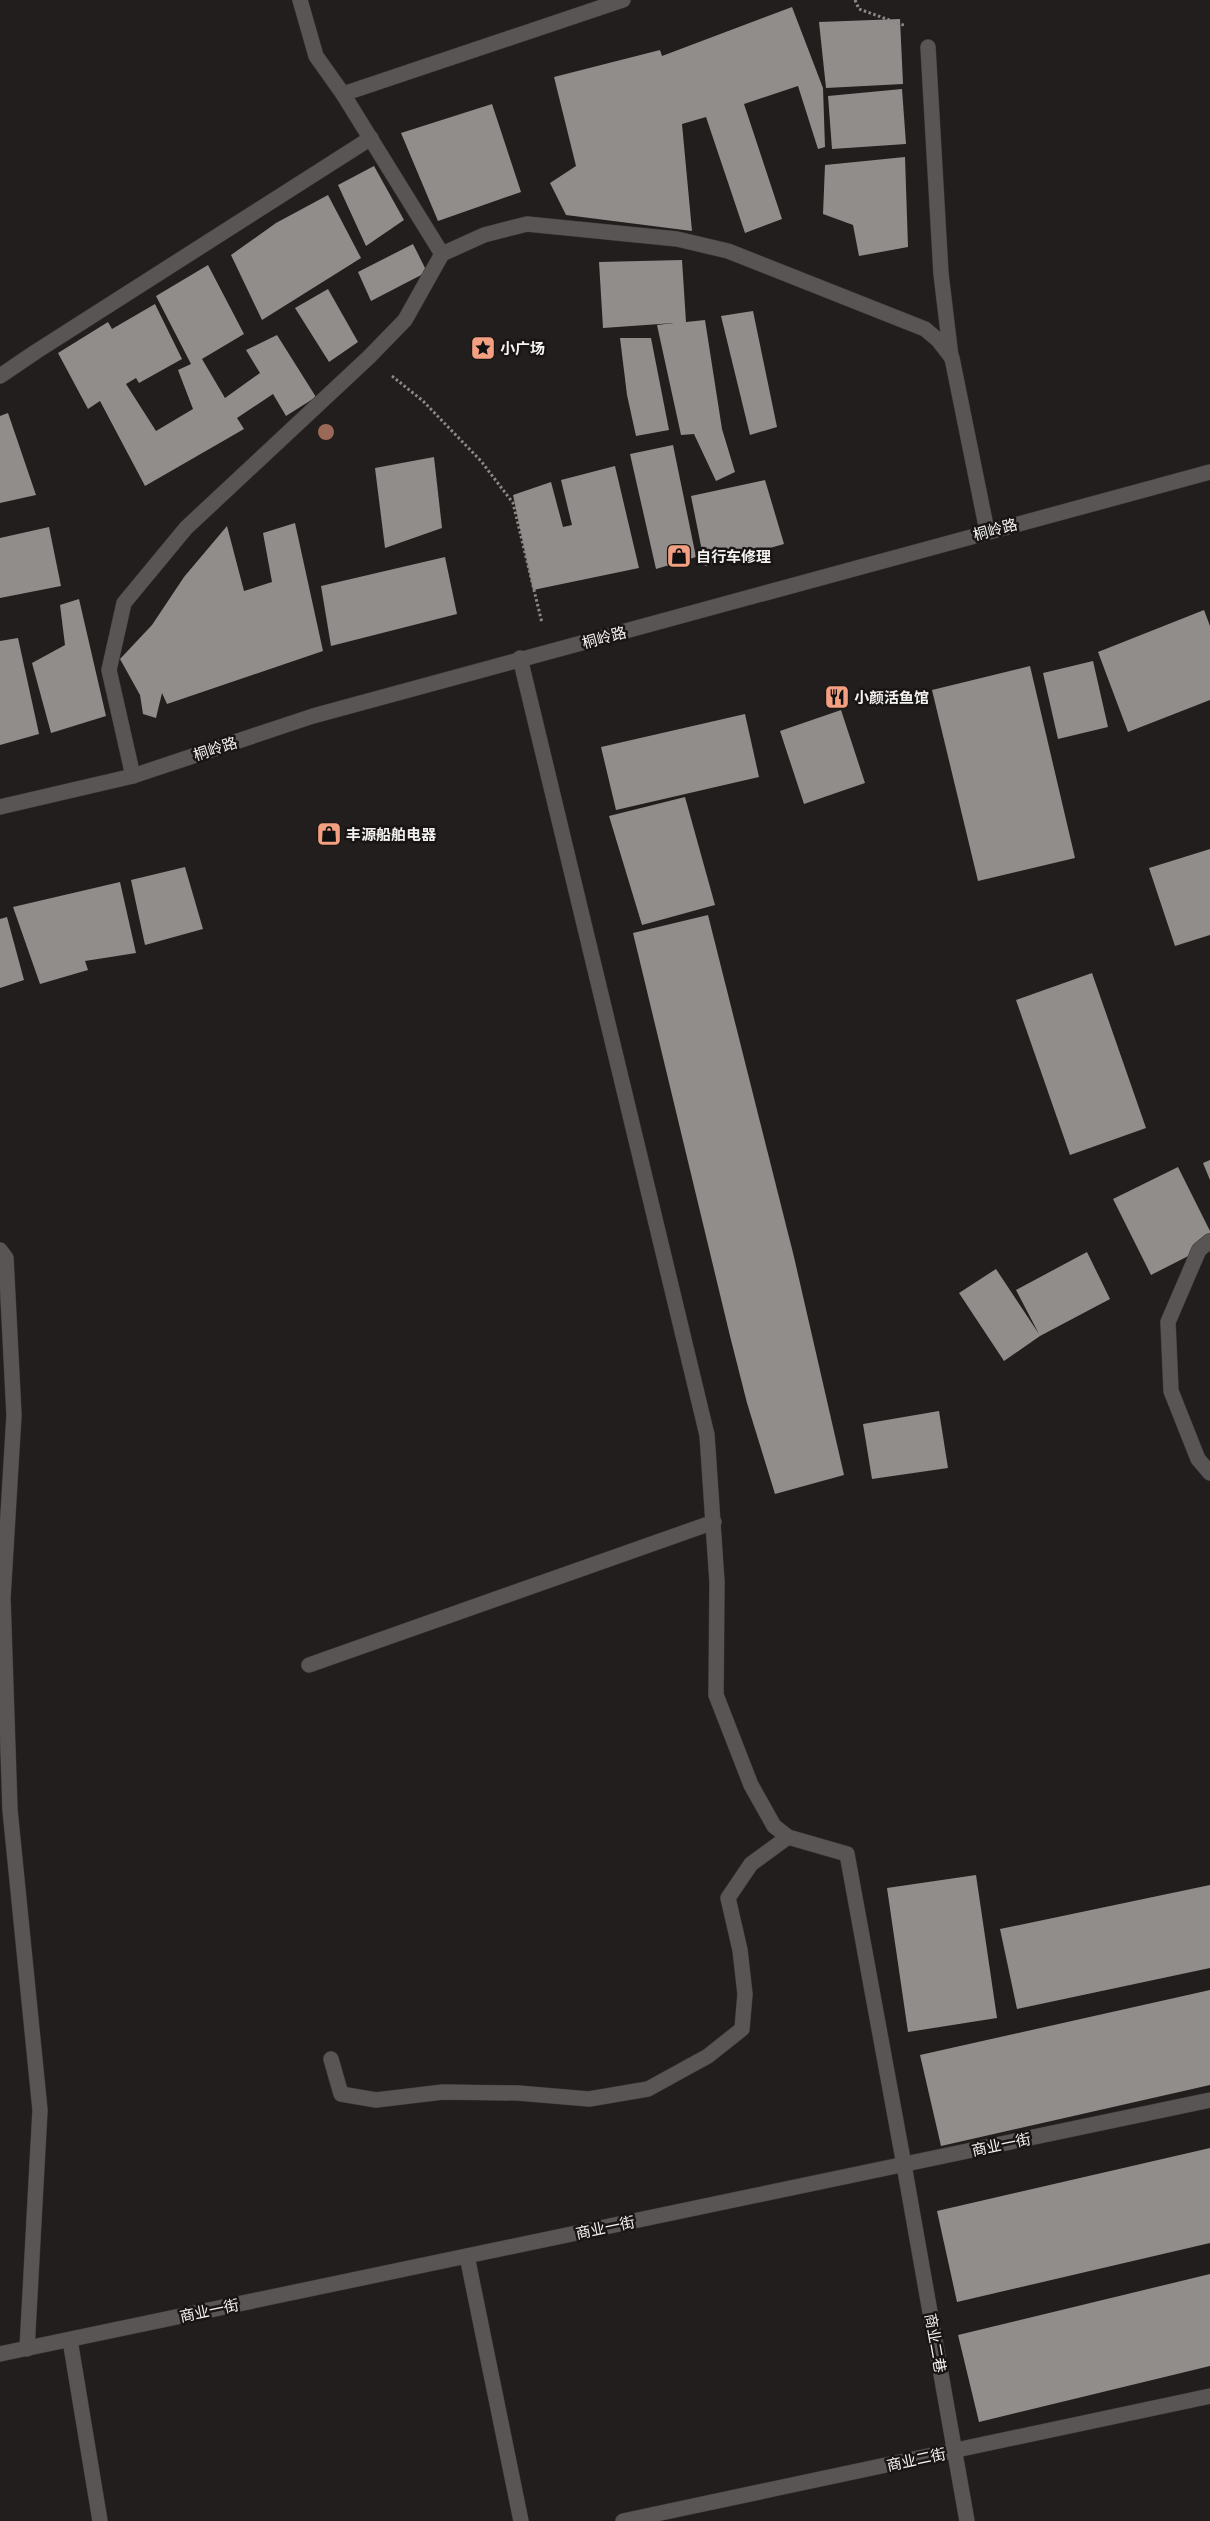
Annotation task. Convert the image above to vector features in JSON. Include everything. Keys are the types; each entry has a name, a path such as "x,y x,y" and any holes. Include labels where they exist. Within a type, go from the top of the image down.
{"street":[{"path":"300,0 316,56 343,94 442,254"},
{"path":"343,94 623,0"},
{"path":"928,47 942,274 952,358 987,531"},
{"path":"0,376 371,138"},
{"path":"133,776 109,670 124,603 186,528 369,357 405,320 442,254 484,235 527,224 677,239 728,251 925,329 938,340 952,358"},
{"name":"桐岭路","path":"0,807 133,776 313,716 520,658 550,652 987,531 1210,472"},
{"path":"331,2059 341,2094 376,2100 443,2092 518,2093 589,2099 648,2089 708,2056 742,2029 745,1994 740,1950 728,1898 752,1864 788,1838 774,1826 751,1785 716,1695 717,1582 707,1435 520,658"},
{"path":"1210,1241 1199,1250 1168,1322 1171,1391 1198,1459 1210,1473"},
{"path":"0,1250 6,1258 14,1416 3,1598 10,1810 40,2110 27,2349"},
{"path":"309,1665 714,1522"},
{"name":"商业二巷","path":"788,1838 847,1854 967,2521"},
{"name":"商业一街","path":"0,2354 1210,2100"},
{"path":"468,2256 521,2521"},
{"path":"70,2340 100,2521"},
{"name":"商业二街","path":"623,2521 1210,2396"}],"path":[{"path":"855,0 859,9 911,28 928,47"},
{"path":"369,357 423,401 481,461 512,503 550,652"}],"building":[{"path":"792,7 823,88 825,147 818,149 798,86 744,104 782,219 745,233 706,117 682,124 692,231 566,215 550,183 576,166 554,77 660,50 662,56"},
{"path":"900,19 903,84 826,88 819,22"},
{"path":"902,89 906,144 832,149 828,96"},
{"path":"492,104 521,192 438,221 401,133"},
{"path":"905,157 908,247 859,256 853,225 823,214 825,165"},
{"path":"374,166 404,220 366,246 338,185"},
{"path":"328,195 361,258 262,320 231,255 276,223"},
{"path":"413,244 427,272 371,301 358,272"},
{"path":"682,260 686,322 705,320 722,429 735,472 716,481 694,434 681,435 657,325 674,323 603,328 599,262"},
{"path":"208,265 244,334 202,359 225,398 260,373 246,350 277,335 316,397 286,416 273,394 237,418 244,429 145,486 100,401 88,409 58,353 108,322 112,329 155,304 182,359 139,383 136,378 126,384 156,431 193,409 178,370 191,364 156,296"},
{"path":"328,289 358,342 329,362 295,308"},
{"path":"753,311 777,427 750,435 721,316"},
{"path":"620,338 651,338 669,430 636,436 627,395"},
{"path":"8,413 36,495 0,503 0,416"},
{"path":"673,445 696,557 656,569 630,454"},
{"path":"434,457 442,528 385,548 375,468"},
{"path":"615,466 639,568 533,590 513,495 551,482 563,527 572,525 561,480"},
{"path":"765,480 784,544 705,566 691,496"},
{"path":"295,523 323,651 167,704 162,693 156,718 143,714 140,695 120,659 152,625 184,577 227,526 244,591 272,582 263,533"},
{"path":"49,527 61,586 0,598 0,538"},
{"path":"445,557 457,614 331,646 321,586"},
{"path":"79,599 106,716 51,733 32,663 65,645 60,605"},
{"path":"1204,610 1210,626 1210,700 1128,732 1098,652"},
{"path":"18,638 39,734 0,745 0,641"},
{"path":"1093,661 1108,727 1058,739 1043,673"},
{"path":"1030,666 1075,858 978,881 932,690"},
{"path":"841,710 865,783 804,804 780,731"},
{"path":"745,714 759,777 616,810 601,747"},
{"path":"685,797 715,905 642,925 609,816"},
{"path":"1210,849 1210,935 1175,946 1149,868"},
{"path":"185,867 203,929 145,945 131,880"},
{"path":"120,882 136,953 85,961 88,970 40,984 13,907"},
{"path":"708,915 794,1257 844,1475 775,1494 747,1403 730,1336 633,933"},
{"path":"7,917 24,980 0,988 0,919"},
{"path":"1092,973 1146,1128 1070,1155 1016,1000"},
{"path":"1210,1160 1210,1180 1203,1163"},
{"path":"1178,1167 1210,1231 1210,1245 1151,1275 1113,1199"},
{"path":"1087,1252 1110,1299 1040,1336 1004,1361 959,1293 996,1269 1039,1334 1016,1290"},
{"path":"939,1411 948,1468 872,1479 863,1424"},
{"path":"976,1875 997,2018 908,2032 887,1888"},
{"path":"1210,1885 1210,1968 1017,2009 1000,1929"},
{"path":"1210,1990 1210,2085 941,2146 920,2055"},
{"path":"1210,2148 1210,2243 957,2302 937,2211"},
{"path":"1210,2274 1210,2366 979,2422 958,2335"}],"place":[{"name":"小广场","path":"483,348"},
{"name":"自行车修理","path":"679,556"},
{"name":"小颜活鱼馆","path":"837,697"},
{"name":"丰源船舶电器","path":"329,834"}]}
